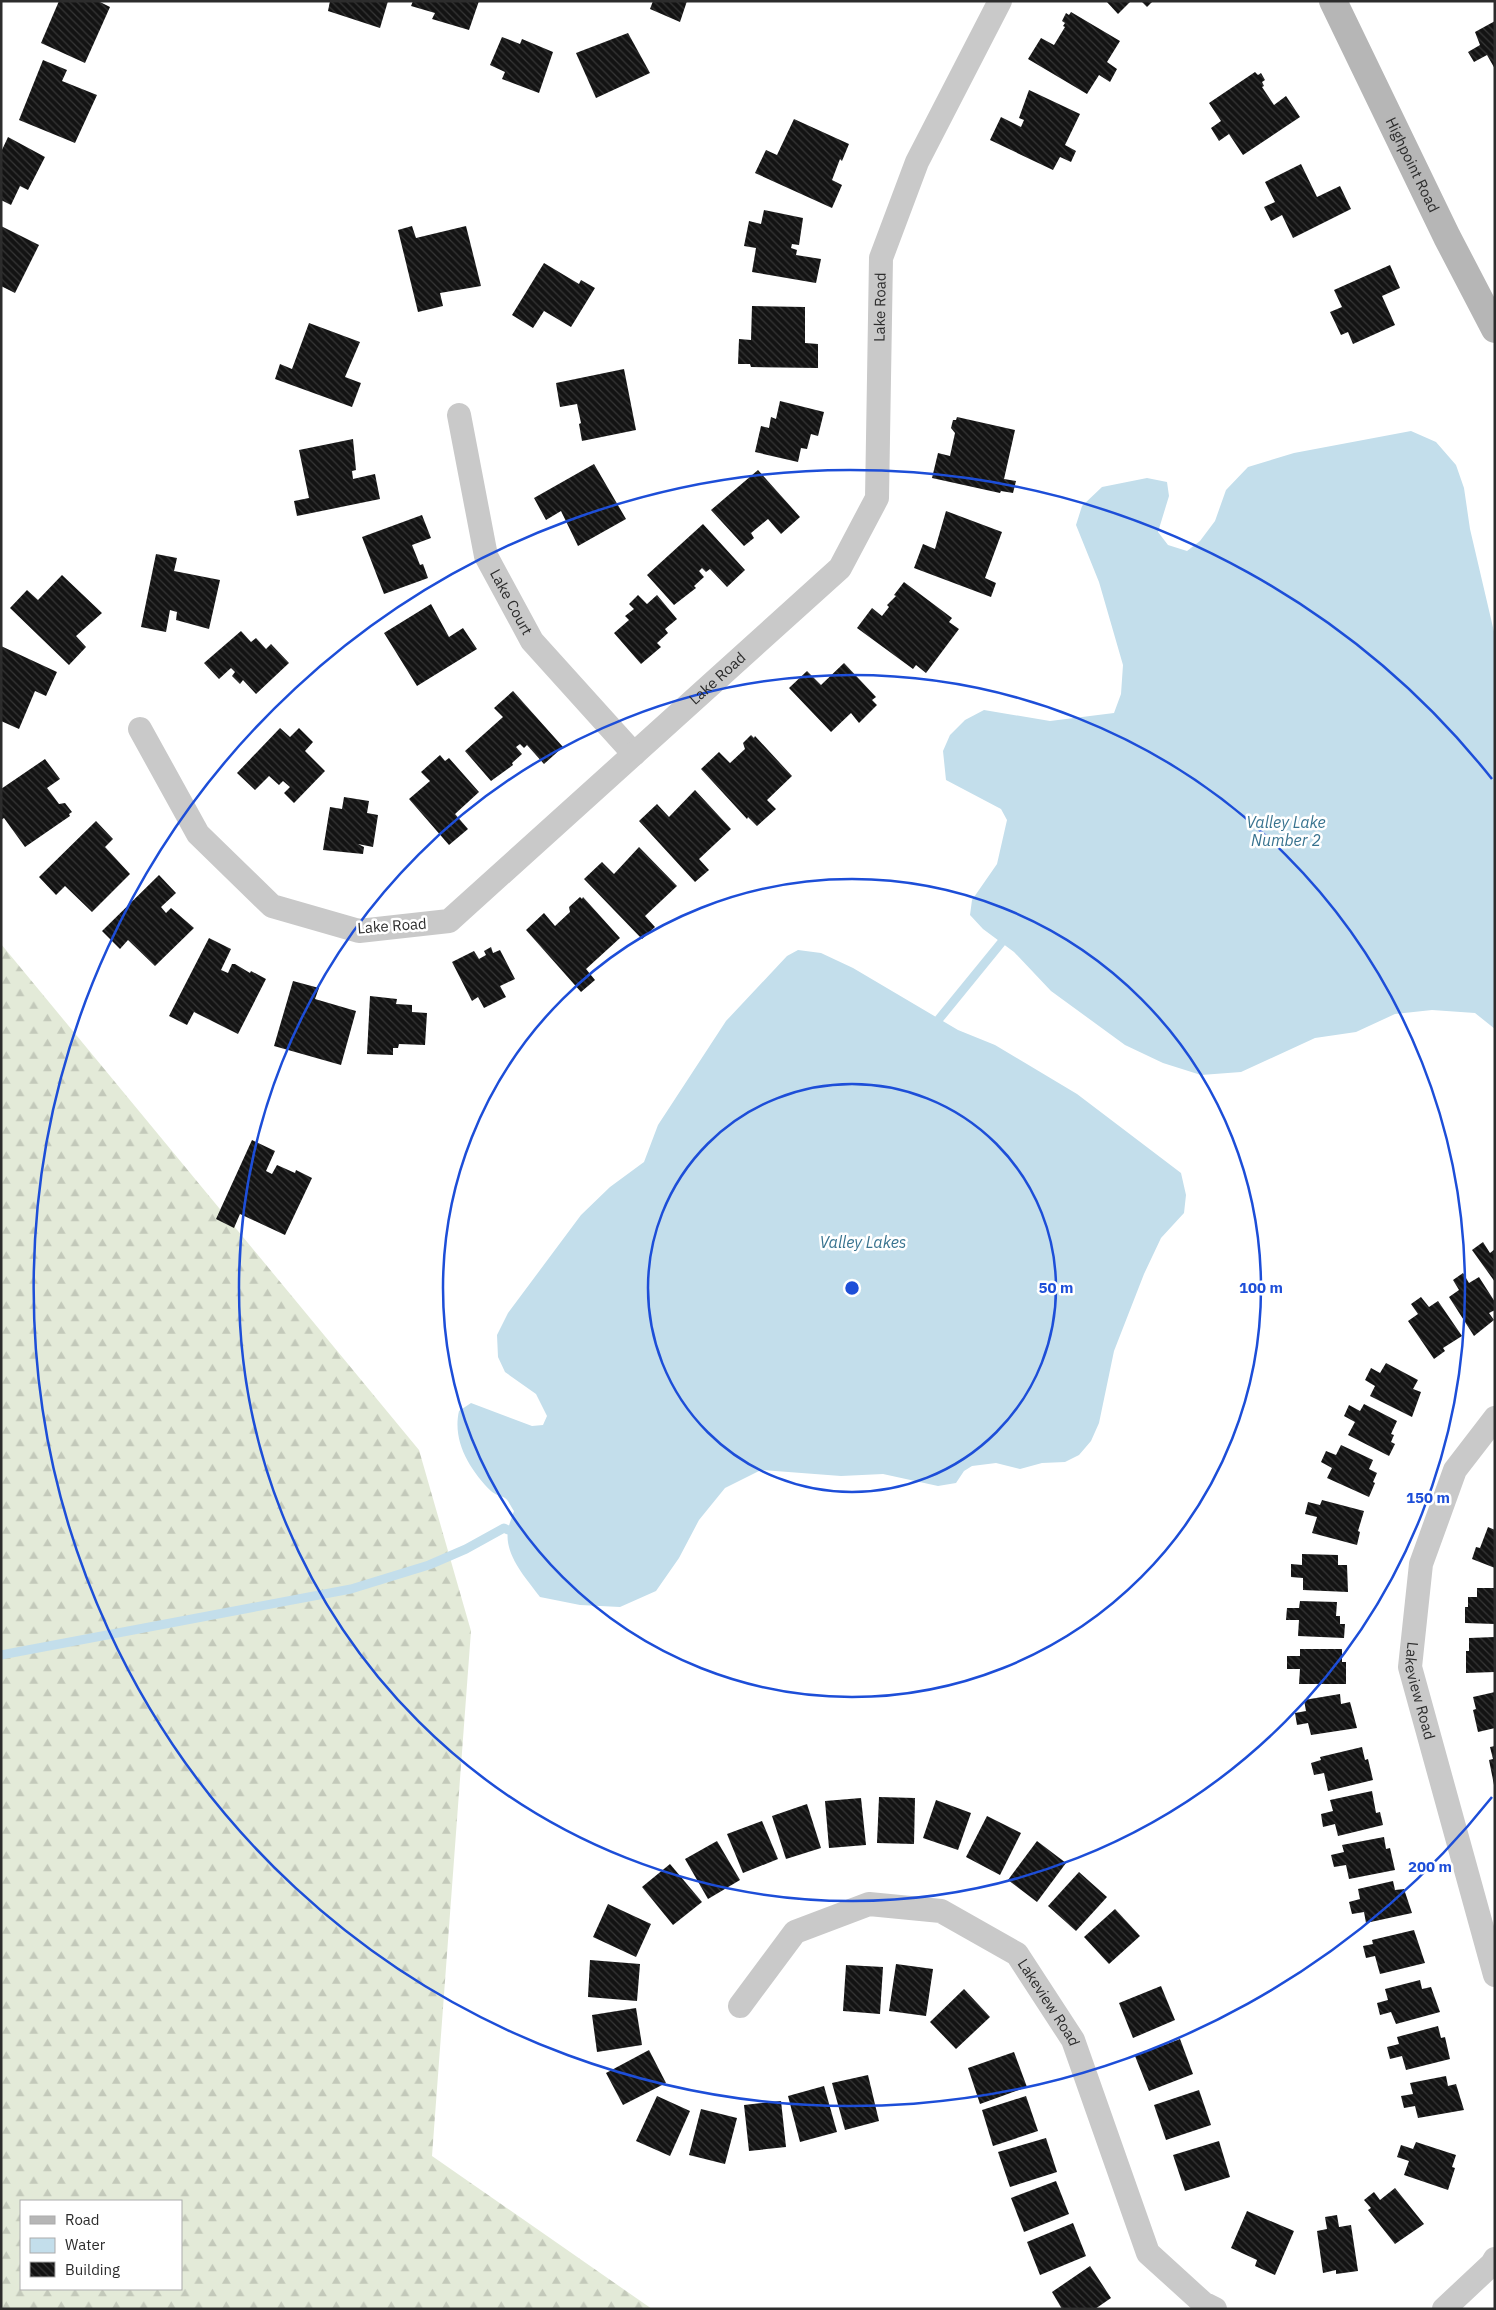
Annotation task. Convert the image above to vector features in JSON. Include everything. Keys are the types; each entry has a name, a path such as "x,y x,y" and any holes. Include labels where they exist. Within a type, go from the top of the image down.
{"street":[{"name":"Lake Road","path":"140,729 198,834 272,906 359,932 449,921 840,568 877,498 881,258 918,162 1000,1"},
{"name":"Highpoint Road","path":"1333,1 1443,228 1495,329"},
{"name":"Lake Court","path":"459,415 486,556 532,641 634,754"},
{"name":"Lakeview Road","path":"1495,1418 1454,1470 1421,1564 1410,1667 1495,1975"},
{"name":"Lakeview Road","path":"740,2006 795,1932 869,1904 941,1911 1017,1954 1073,2040 1148,2254 1203,2303 1215,2309"},
{"path":"1444,2309 1495,2259"}],"green space":[{"path":"1,944 419,1450 471,1631 432,2156 652,2309 1,2309"}],"water":[{"name":"Valley Lake Number 2","path":"1411,431 1436,442 1456,465 1464,488 1470,529 1495,636 1495,1029 1475,1013 1432,1010 1395,1014 1356,1032 1315,1038 1241,1072 1201,1075 1163,1063 1125,1045 1051,991 1014,952 983,929 970,915 972,900 997,864 1007,820 1001,809 946,780 943,751 950,735 965,720 984,710 1050,721 1114,713 1121,694 1123,665 1099,582 1076,525 1082,506 1102,487 1147,478 1167,482 1169,496 1158,532 1168,545 1187,551 1200,541 1215,521 1226,490 1248,467 1294,453"},
{"name":"Valley Lakes","path":"798,950 821,953 853,968 958,1030 995,1045 1077,1094 1181,1173 1186,1195 1184,1213 1161,1238 1144,1274 1114,1351 1099,1423 1091,1441 1079,1455 1065,1462 1042,1463 1020,1469 996,1463 972,1466 964,1471 956,1483 938,1486 883,1474 841,1476 761,1470 725,1488 699,1520 679,1558 656,1591 620,1607 580,1605 540,1597 517,1566 509,1548 508,1530 514,1511 506,1499 493,1492 483,1483 464,1454 458,1433 459,1411 471,1403 532,1426 543,1425 547,1416 536,1394 505,1372 498,1357 497,1335 508,1313 581,1215 610,1187 644,1162 658,1125 726,1021 787,956"}],"building":[{"path":"59,1 98,1 110,7 85,63 41,43"},
{"path":"330,1 388,1 380,28 328,11"},
{"path":"413,1 479,1 469,30 432,19 435,13 411,6"},
{"path":"653,1 687,1 680,22 650,9"},
{"path":"1106,1 1131,1 1118,14"},
{"path":"1141,1 1153,1 1147,7"},
{"path":"1071,12 1120,41 1107,62 1117,69 1110,82 1099,75 1087,94 1028,59 1041,38 1054,45 1065,27 1063,26 1065,23 1062,21 1066,13 1069,15"},
{"path":"1495,21 1495,69 1487,55 1474,62 1468,52 1480,45 1475,32"},
{"path":"628,33 650,73 596,98 576,53"},
{"path":"502,37 520,44 522,39 553,52 539,93 502,79 505,72 490,65"},
{"path":"43,60 67,70 62,81 97,95 75,143 19,120"},
{"path":"1255,72 1258,75 1261,73 1265,80 1262,82 1264,86 1262,87 1274,105 1286,96 1300,117 1243,155 1229,134 1219,141 1211,128 1221,121 1209,103"},
{"path":"1029,90 1080,114 1065,145 1076,151 1071,162 1060,157 1053,170 990,140 1001,117 1021,127 1024,120 1019,118"},
{"path":"794,119 849,144 842,161 840,159 832,180 842,185 832,208 755,173 766,150 777,155"},
{"path":"8,137 45,157 28,190 20,186 11,205 1,200 1,152"},
{"path":"1301,164 1317,197 1340,186 1351,209 1293,238 1282,215 1271,221 1264,207 1275,202 1265,182"},
{"path":"764,210 803,218 799,245 792,244 791,248 797,250 796,255 821,259 816,283 752,272 756,248 744,246 749,221 761,224"},
{"path":"1,226 39,245 15,293 1,286"},
{"path":"412,226 416,238 466,226 481,286 440,293 443,306 418,312 398,230"},
{"path":"544,263 579,284 581,280 595,288 571,327 544,311 533,328 512,315"},
{"path":"1390,265 1400,288 1382,296 1395,325 1353,344 1348,332 1341,335 1330,312 1342,307 1334,290"},
{"path":"752,306 805,307 805,343 818,344 818,368 751,367 750,364 738,364 739,339 751,340"},
{"path":"309,323 360,342 345,377 361,383 352,407 275,379 280,364 292,369"},
{"path":"624,369 636,430 582,441 577,404 560,407 556,383"},
{"path":"780,401 824,412 818,436 811,434 807,449 801,448 798,462 755,452 761,426 769,428 771,417 776,419"},
{"path":"957,417 1015,430 1004,479 1016,481 1013,493 1001,491 1000,493 932,478 938,453 950,456 955,433 951,428 953,420 956,420"},
{"path":"353,439 356,470 352,471 353,479 375,474 380,499 297,516 294,501 309,498 299,450"},
{"path":"594,464 626,519 578,546 561,511 546,520 534,498"},
{"path":"758,470 800,517 781,534 768,519 751,533 754,538 744,546 711,510"},
{"path":"946,511 1002,532 985,578 996,583 991,597 914,568 923,544 935,549"},
{"path":"422,515 431,538 412,545 420,565 423,564 428,578 384,594 362,537"},
{"path":"703,524 745,570 727,587 710,569 706,572 702,568 699,571 704,577 694,586 696,588 674,605 647,575"},
{"path":"156,554 177,558 174,571 220,580 209,629 176,620 177,612 170,610 166,632 141,627"},
{"path":"62,575 102,613 76,636 86,647 69,665 10,608 27,590 38,600"},
{"path":"904,582 952,618 949,622 959,629 926,673 916,665 913,669 857,628 872,608 882,616 889,607 887,605 896,596 894,595"},
{"path":"638,595 647,604 657,595 677,619 665,629 668,633 657,643 661,647 641,664 614,633 629,620 625,616 634,609 629,604"},
{"path":"431,604 449,637 463,628 477,649 417,686 384,633"},
{"path":"241,631 251,642 256,638 266,649 271,644 289,663 256,694 243,680 240,684 232,676 235,672 231,668 219,679 204,663"},
{"path":"1,646 57,672 46,696 35,691 19,729 1,721"},
{"path":"844,663 876,697 872,700 877,705 859,723 851,713 831,732 789,688 807,671 821,685"},
{"path":"513,691 563,747 544,764 527,745 524,748 520,744 516,747 522,754 512,763 513,765 491,781 465,751 503,717 494,708"},
{"path":"280,728 290,737 299,728 313,742 305,751 325,771 294,803 284,793 290,787 283,781 279,785 269,776 255,790 237,773"},
{"path":"751,735 754,738 755,736 792,776 767,800 776,809 757,826 748,817 747,819 701,769 719,752 730,763 745,749 743,743"},
{"path":"440,755 445,761 449,758 479,792 455,814 468,829 449,845 409,799 430,781 421,772"},
{"path":"45,759 60,779 47,788 59,804 65,803 72,812 69,814 70,816 25,847 4,818 1,820 1,789"},
{"path":"695,790 731,829 699,859 709,870 695,882 639,821 657,804 669,817"},
{"path":"344,797 369,801 367,813 378,815 373,847 358,844 364,847 363,854 323,850 330,807 342,809"},
{"path":"96,821 113,839 105,847 130,874 92,912 65,886 56,895 39,877"},
{"path":"639,847 677,886 645,916 655,927 642,939 584,879 602,862 614,874"},
{"path":"159,875 176,893 161,907 166,913 171,908 194,928 155,966 128,940 120,949 102,931"},
{"path":"580,897 582,899 583,897 620,938 586,969 595,980 581,992 526,930 544,913 555,926 570,912 569,907"},
{"path":"209,938 231,949 221,970 228,973 232,964 235,964 250,973 251,971 266,979 238,1034 194,1012 187,1025 169,1016"},
{"path":"491,947 493,953 500,950 515,979 500,986 506,997 484,1008 478,997 472,1001 452,962 474,951 479,959 486,955 484,951"},
{"path":"293,981 319,988 315,999 356,1011 341,1065 274,1046"},
{"path":"370,996 397,999 396,1004 412,1005 412,1012 427,1013 425,1045 399,1044 398,1048 393,1048 393,1055 367,1054"},
{"path":"252,1140 275,1151 266,1171 272,1174 277,1165 295,1173 296,1170 312,1178 285,1235 240,1214 234,1228 216,1219"},
{"path":"1483,1242 1490,1253 1495,1249 1495,1282 1472,1250"},
{"path":"1463,1273 1469,1283 1479,1277 1495,1302 1495,1310 1489,1313 1494,1320 1474,1336 1449,1297 1459,1290 1453,1280"},
{"path":"1421,1297 1429,1307 1438,1301 1462,1336 1443,1348 1445,1351 1434,1359 1408,1321 1418,1314 1411,1304"},
{"path":"1386,1363 1418,1380 1413,1389 1421,1392 1412,1417 1370,1396 1375,1386 1365,1380 1371,1368 1380,1373"},
{"path":"1364,1404 1397,1421 1391,1434 1394,1435 1391,1442 1395,1444 1389,1456 1348,1435 1355,1422 1344,1416 1349,1405 1360,1411"},
{"path":"1341,1445 1373,1460 1369,1469 1377,1473 1369,1497 1327,1478 1332,1468 1321,1462 1326,1451 1336,1455"},
{"path":"1322,1500 1364,1511 1358,1531 1360,1532 1357,1545 1312,1533 1317,1517 1305,1514 1308,1502 1320,1505"},
{"path":"1488,1527 1495,1530 1495,1568 1472,1559 1476,1547 1480,1548"},
{"path":"1302,1554 1338,1555 1338,1565 1347,1565 1348,1592 1303,1590 1303,1578 1291,1577 1291,1564 1302,1565"},
{"path":"1477,1588 1495,1588 1495,1624 1465,1623 1465,1607 1468,1607 1468,1597 1477,1597"},
{"path":"1300,1601 1337,1602 1336,1616 1340,1616 1340,1624 1345,1624 1344,1638 1298,1636 1299,1620 1286,1620 1287,1608 1299,1608"},
{"path":"1495,1637 1495,1672 1466,1673 1466,1651 1469,1651 1469,1638"},
{"path":"1300,1649 1342,1649 1342,1662 1346,1662 1346,1684 1299,1684 1300,1669 1287,1669 1287,1656 1300,1656"},
{"path":"1495,1692 1495,1728 1478,1732 1473,1710 1476,1709 1473,1697"},
{"path":"1340,1694 1341,1704 1350,1702 1357,1728 1311,1735 1308,1723 1297,1725 1295,1713 1306,1711 1304,1700"},
{"path":"1495,1746 1494,1785 1489,1760 1493,1759 1490,1747"},
{"path":"1362,1747 1365,1760 1368,1759 1373,1780 1328,1791 1324,1773 1314,1775 1311,1763 1321,1760 1320,1757"},
{"path":"1372,1791 1376,1813 1380,1812 1383,1825 1338,1836 1335,1824 1323,1827 1321,1814 1333,1811 1330,1800"},
{"path":"879,1797 915,1798 914,1844 877,1843"},
{"path":"861,1798 866,1845 829,1848 825,1801"},
{"path":"936,1800 971,1813 958,1850 923,1838"},
{"path":"807,1804 821,1848 786,1859 772,1816"},
{"path":"987,1816 1021,1833 1000,1875 966,1857"},
{"path":"762,1821 778,1859 743,1873 727,1834"},
{"path":"1384,1837 1386,1849 1390,1848 1395,1870 1349,1879 1346,1865 1334,1867 1331,1855 1344,1852 1342,1845"},
{"path":"717,1841 740,1880 708,1899 685,1859"},
{"path":"1037,1841 1066,1863 1037,1902 1008,1880"},
{"path":"670,1864 702,1902 673,1925 642,1887"},
{"path":"1079,1872 1107,1897 1076,1931 1048,1906"},
{"path":"1393,1881 1395,1890 1404,1889 1412,1913 1366,1923 1364,1912 1352,1914 1349,1902 1360,1899 1358,1889"},
{"path":"608,1904 651,1924 636,1957 593,1937"},
{"path":"1115,1909 1140,1936 1109,1964 1084,1937"},
{"path":"1414,1930 1425,1963 1380,1974 1375,1956 1366,1958 1363,1946 1373,1944 1372,1940"},
{"path":"590,1960 640,1964 637,2001 588,1997"},
{"path":"896,1964 933,1969 926,2016 889,2011"},
{"path":"846,1965 883,1967 880,2014 843,2011"},
{"path":"1420,1980 1422,1989 1431,1987 1440,2012 1396,2024 1391,2012 1380,2015 1377,2003 1388,2000 1385,1989"},
{"path":"1161,1986 1175,2020 1133,2038 1119,2003"},
{"path":"964,1989 990,2017 956,2049 930,2022"},
{"path":"636,2008 642,2045 597,2052 592,2015"},
{"path":"1438,2026 1441,2038 1445,2037 1450,2059 1406,2070 1402,2056 1390,2059 1387,2047 1399,2044 1397,2037"},
{"path":"1180,2039 1193,2074 1149,2091 1135,2056"},
{"path":"649,2050 666,2083 623,2105 606,2073"},
{"path":"1014,2052 1027,2087 980,2104 968,2068"},
{"path":"868,2075 879,2121 845,2130 832,2083"},
{"path":"1446,2076 1448,2086 1456,2084 1464,2110 1418,2118 1415,2106 1404,2108 1401,2096 1413,2094 1410,2083"},
{"path":"824,2086 837,2132 800,2142 788,2096"},
{"path":"1199,2090 1211,2125 1166,2140 1154,2105"},
{"path":"657,2096 690,2111 670,2156 636,2141"},
{"path":"1026,2096 1038,2131 993,2146 982,2110"},
{"path":"781,2101 786,2147 749,2151 744,2105"},
{"path":"701,2109 737,2118 725,2164 689,2155"},
{"path":"1046,2138 1057,2172 1010,2187 998,2152"},
{"path":"1219,2141 1230,2177 1185,2191 1173,2155"},
{"path":"1416,2142 1456,2155 1452,2167 1455,2168 1448,2190 1404,2175 1409,2161 1397,2157 1401,2145 1413,2149"},
{"path":"1056,2181 1069,2214 1024,2232 1011,2198"},
{"path":"1395,2188 1424,2224 1395,2244 1368,2210 1371,2208 1364,2200 1374,2192 1380,2200"},
{"path":"1247,2211 1294,2231 1275,2275 1255,2266 1257,2260 1231,2248"},
{"path":"1337,2215 1339,2227 1351,2225 1358,2271 1336,2274 1336,2270 1323,2273 1317,2231 1327,2229 1325,2217"},
{"path":"1073,2223 1086,2256 1040,2275 1027,2242"},
{"path":"1090,2266 1111,2298 1095,2309 1062,2309 1052,2292"}],"waterway":[{"path":"939,1019 1001,943"},
{"path":"1,1655 351,1589 429,1565 466,1549 504,1528 508,1530"}]}
